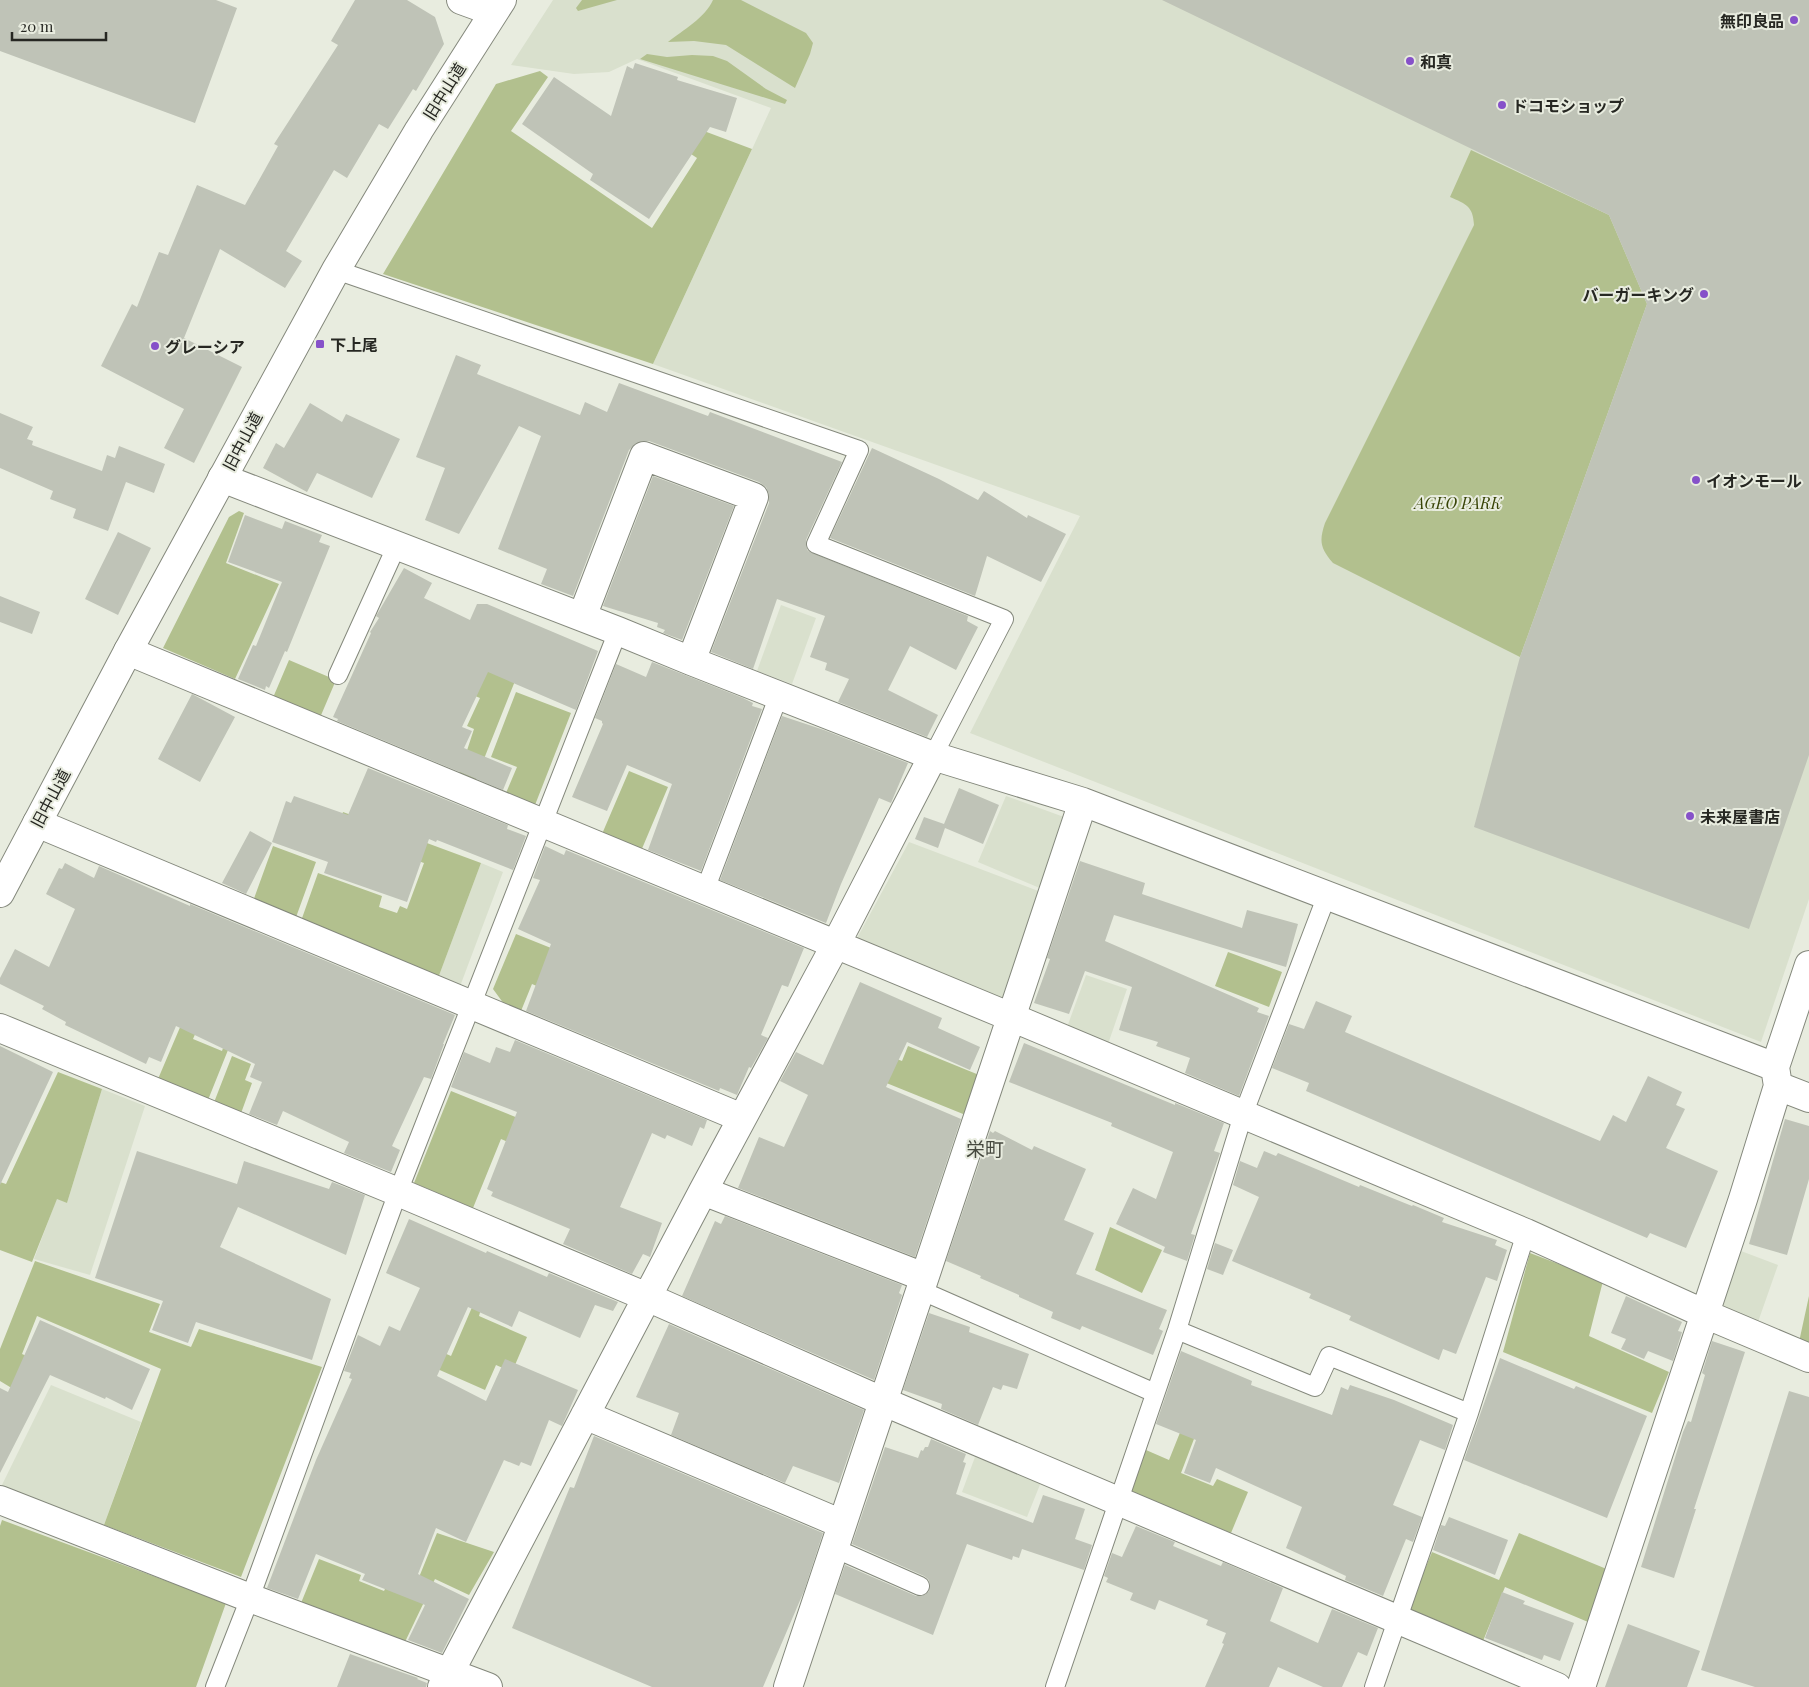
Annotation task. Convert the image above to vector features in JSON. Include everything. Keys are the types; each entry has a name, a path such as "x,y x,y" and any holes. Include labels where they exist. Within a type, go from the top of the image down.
{"street":[{"path":"461,0 498,6"},
{"name":"旧中山道","path":"0,892 128,651 336,270 420,130 498,6"},
{"path":"582,617 644,456 754,497 691,661"},
{"path":"222,478 618,631 933,756 1082,802 1327,895 1776,1077 1809,1098"},
{"path":"128,651 836,944 1526,1233 1705,1314 1809,1358"},
{"path":"446,1680 703,1191 836,944 933,756"},
{"path":"788,1687 1082,802"},
{"path":"37,823 742,1118"},
{"path":"1581,1687 1743,1199 1809,965"},
{"path":"0,1028 647,1297 882,1401 1557,1687"},
{"path":"703,1191 922,1284"},
{"path":"586,1415 838,1536"},
{"path":"0,1500 250,1598 446,1680 488,1687"}],"lane":[{"path":"336,270 859,450 816,544 1004,619 933,756"},
{"path":"338,675 396,545"},
{"path":"215,1687 250,1598 398,1192 618,631"},
{"path":"705,890 779,696"},
{"path":"1055,1687 1177,1330 1243,1115 1327,895"},
{"path":"1374,1687 1469,1414 1526,1233"},
{"path":"922,1284 1155,1393"},
{"path":"1177,1330 1315,1387 1329,1356 1469,1414"},
{"path":"838,1536 920,1586"}],"shaded area":[{"path":"553,0 1809,0 1809,899 1761,1042 970,733 1080,516 653,364 771,108 637,59 609,72 574,74 511,65"},
{"path":"781,605 816,618 792,684 757,671"},
{"path":"1006,796 1064,817 1042,889 978,862"},
{"path":"909,842 1041,892 1006,1004 855,942"},
{"path":"481,863 503,872 459,989 437,981"},
{"path":"1086,975 1127,989 1107,1047 1066,1030"},
{"path":"102,1089 145,1106 90,1275 34,1259 57,1198 67,1203"},
{"path":"1741,1251 1778,1265 1758,1322 1720,1308"},
{"path":"51,1385 141,1422 104,1525 0,1489"},
{"path":"975,1457 1041,1482 1027,1517 962,1492"}],"green space":[{"path":"582,0 617,0 578,11 576,8"},
{"path":"713,0 741,0 806,33 813,43 795,88 726,45 694,41 668,42 699,18"},
{"path":"647,54 667,57 713,56 727,61 766,89 787,100 785,104 640,59"},
{"path":"540,71 548,77 511,131 652,228 697,158 661,134 672,119 752,149 653,364 383,274 496,84"},
{"name":"AGEO PARK","path":"1471,150 1609,215 1647,304 1520,657 1333,563 1325,553 1321,540 1325,523 1474,225 1468,206 1450,197"},
{"path":"239,511 244,513 226,563 279,584 235,679 163,648 229,517"},
{"path":"459,653 517,676 474,784 458,778 474,729 467,726 480,698 448,685"},
{"path":"289,660 336,680 319,720 272,700"},
{"path":"516,692 571,713 535,805 506,793 517,767 491,757"},
{"path":"629,771 668,787 641,851 602,834"},
{"path":"343,812 481,863 437,981 301,921 318,873 382,896 379,907 397,913 400,906 407,909 424,863 336,833"},
{"path":"273,846 316,862 295,920 252,904"},
{"path":"516,934 556,950 539,987 532,984 521,1011 504,1004 493,989"},
{"path":"1228,952 1282,972 1269,1007 1215,986"},
{"path":"181,1025 196,1032 193,1039 222,1051 223,1048 228,1050 208,1100 158,1079"},
{"path":"908,1046 984,1077 968,1116 879,1080 889,1056 902,1061"},
{"path":"232,1056 251,1064 245,1080 252,1083 240,1116 213,1105"},
{"path":"58,1072 102,1089 67,1203 57,1199 32,1262 0,1250 0,1182 6,1184"},
{"path":"451,1091 518,1118 508,1142 501,1139 473,1208 414,1183"},
{"path":"1110,1227 1162,1250 1142,1293 1095,1270"},
{"path":"1530,1253 1603,1281 1589,1336 1669,1372 1652,1413 1503,1352"},
{"path":"35,1261 160,1304 149,1332 191,1347 199,1329 322,1367 241,1577 104,1525 161,1369 37,1316 22,1354 49,1366 33,1401 0,1381 0,1349"},
{"path":"1809,1296 1809,1346 1799,1342"},
{"path":"473,1305 481,1309 479,1316 527,1337 512,1372 496,1365 485,1390 408,1356 415,1340 451,1356"},
{"path":"1183,1425 1197,1431 1181,1473 1213,1486 1217,1479 1248,1492 1231,1533 1129,1492 1146,1450 1169,1460"},
{"path":"2,1520 226,1603 196,1687 0,1687 0,1526"},
{"path":"437,1533 494,1552 469,1595 435,1579 404,1644 301,1603 319,1559 361,1575 359,1581 384,1591 386,1587 413,1592"},
{"path":"1519,1533 1609,1570 1588,1622 1505,1587 1483,1641 1408,1610 1432,1552 1499,1580"}],"building":[{"path":"0,0 216,0 237,8 195,123 0,51"},
{"path":"355,0 407,0 435,17 444,44 416,91 413,89 388,129 379,124 347,178 334,170 286,251 302,261 285,288 220,249 184,338 242,367 194,463 164,448 184,409 101,366 132,304 137,307 159,252 168,255 197,185 245,205 278,146 274,144 338,45 331,41"},
{"name":"イオンモール","path":"1162,0 1809,0 1809,755 1749,929 1474,827 1520,657 1647,304 1609,215"},
{"path":"635,63 678,77 677,80 737,98 726,132 710,127 649,219 590,180 593,174 522,124 554,77 611,116 627,66 633,69"},
{"path":"456,355 481,365 477,374 580,415 585,402 607,412 619,383 708,416 710,412 842,462 806,540 808,551 968,616 967,621 978,627 956,670 910,646 888,690 938,715 927,737 838,702 849,679 825,670 827,663 810,657 825,616 777,599 753,669 711,652 769,503 769,494 766,487 759,482 649,441 635,444 629,450 573,596 541,584 547,569 498,549 541,436 519,426 459,534 425,520 445,468 416,457"},
{"path":"310,403 342,422 346,414 400,439 372,498 317,473 307,492 263,468 276,443 284,448"},
{"path":"0,413 33,427 27,439 33,441 32,445 102,471 107,455 115,458 119,446 165,464 154,493 126,482 108,531 73,518 76,509 50,499 53,491 0,468"},
{"path":"872,448 939,479 978,500 984,491 1027,518 1028,515 1066,534 1041,582 987,556 975,596 830,538"},
{"path":"653,476 734,506 682,640 663,633 665,630 657,627 658,623 603,606"},
{"path":"245,515 282,529 285,521 322,535 319,542 330,546 287,652 285,651 269,688 266,686 265,690 238,679 253,645 256,646 282,582 228,562"},
{"path":"118,532 151,548 118,615 85,599"},
{"path":"404,568 432,583 424,598 470,620 477,604 487,604 598,651 576,710 488,672 462,727 472,731 464,748 512,768 503,790 337,721 338,719 333,717 370,632 379,618 376,616"},
{"path":"0,596 40,612 32,634 0,622"},
{"path":"652,662 743,698 753,703 752,706 762,709 701,871 648,850 672,784 627,765 607,811 572,797 603,724 602,721 595,718 616,664 646,677"},
{"path":"192,694 235,717 200,782 158,759"},
{"path":"782,716 824,730 908,763 891,803 879,798 826,923 720,880"},
{"path":"368,768 508,825 507,829 526,836 513,870 437,840 436,842 429,839 407,902 324,873 328,862 272,842 286,801 291,803 294,796 348,815"},
{"path":"959,788 999,805 983,844 945,828 938,848 915,839 924,817 944,824"},
{"path":"250,831 272,843 246,894 222,883"},
{"path":"545,846 564,855 566,850 804,948 788,987 782,985 761,1035 768,1038 751,1068 749,1067 737,1095 720,1088 719,1091 526,1011 551,944 518,929 540,880 533,878"},
{"path":"1080,861 1145,883 1142,894 1242,928 1247,910 1298,924 1286,967 1114,915 1105,941 1259,1008 1257,1012 1269,1016 1239,1096 1185,1073 1190,1058 1156,1046 1158,1042 1119,1030 1132,987 1085,971 1069,1014 1034,1003 1050,959 1047,958"},
{"path":"65,863 94,878 99,866 190,906 190,904 455,1015 431,1079 424,1077 392,1146 400,1150 391,1172 344,1153 349,1142 283,1111 277,1125 249,1114 262,1082 250,1077 255,1064 176,1026 161,1062 149,1057 146,1064 65,1025 66,1022 42,1009 44,1006 0,984 0,978 15,949 49,967 75,909 46,894 59,868 62,869"},
{"path":"860,982 942,1018 938,1028 980,1047 970,1070 907,1042 886,1087 961,1119 915,1257 738,1188 759,1137 784,1147 808,1095 780,1081 796,1052 823,1065"},
{"path":"1316,1001 1352,1016 1345,1032 1600,1141 1613,1115 1626,1122 1648,1076 1682,1092 1676,1105 1685,1109 1666,1148 1718,1171 1686,1248 1650,1233 1647,1238 1306,1091 1309,1083 1272,1068 1289,1024 1304,1029"},
{"path":"515,1040 707,1120 704,1129 700,1127 692,1146 667,1135 665,1139 652,1133 620,1207 662,1223 650,1257 643,1254 632,1274 563,1244 570,1229 491,1196 493,1192 487,1189 517,1112 451,1087 464,1052 490,1063 496,1047 510,1052"},
{"path":"1024,1043 1224,1123 1214,1151 1220,1153 1191,1234 1195,1235 1187,1261 1163,1252 1165,1247 1116,1224 1133,1188 1156,1199 1173,1152 1111,1126 1112,1123 1009,1082"},
{"path":"0,1046 53,1072 0,1185"},
{"path":"1785,1119 1809,1126 1809,1179 1787,1255 1749,1244"},
{"path":"990,1131 993,1133 995,1131 1032,1150 1034,1146 1086,1169 1064,1220 1094,1233 1076,1274 1167,1310 1159,1329 1163,1331 1153,1355 1082,1326 1080,1330 1051,1318 1053,1312 980,1278 981,1276 946,1261"},
{"path":"137,1151 237,1184 244,1161 329,1189 332,1182 365,1195 346,1255 238,1207 220,1247 331,1299 312,1360 196,1322 188,1343 152,1330 163,1301 95,1278"},
{"path":"1264,1151 1276,1156 1278,1153 1359,1187 1360,1185 1413,1205 1444,1218 1442,1222 1497,1240 1495,1245 1507,1250 1497,1281 1486,1277 1456,1354 1443,1349 1439,1360 1349,1320 1351,1316 1309,1298 1311,1294 1232,1261 1259,1197 1233,1185 1240,1161 1257,1168"},
{"path":"725,1216 902,1285 899,1293 902,1295 874,1380 682,1296 715,1221 721,1224"},
{"path":"409,1219 486,1253 487,1251 547,1277 549,1273 618,1302 613,1311 595,1305 580,1338 519,1311 512,1327 468,1307 437,1376 486,1401 505,1359 578,1390 562,1426 549,1420 531,1466 521,1462 519,1466 504,1460 466,1542 436,1528 418,1574 469,1599 442,1653 408,1640 425,1605 362,1580 365,1574 316,1554 298,1599 267,1588 316,1460 352,1379 349,1378 351,1373 344,1371 358,1335 380,1346 389,1326 400,1331 420,1288 386,1273"},
{"path":"1215,1243 1233,1250 1223,1275 1207,1269"},
{"path":"1626,1296 1682,1322 1678,1331 1682,1332 1673,1361 1648,1351 1644,1359 1621,1349 1626,1339 1611,1333"},
{"path":"929,1313 970,1327 969,1332 1029,1354 1017,1389 1003,1385 1001,1390 993,1387 978,1425 941,1409 942,1404 903,1390"},
{"path":"40,1320 150,1369 132,1410 106,1397 105,1399 50,1375 0,1473 0,1388 8,1392"},
{"path":"669,1324 864,1410 839,1483 793,1466 785,1483 671,1435 679,1413 636,1397"},
{"path":"1712,1341 1745,1352 1694,1509 1696,1509 1674,1578 1641,1567 1683,1432 1688,1421 1691,1422 1705,1375 1702,1373"},
{"path":"1181,1351 1252,1381 1251,1385 1332,1415 1341,1387 1348,1390 1350,1385 1394,1400 1453,1425 1445,1450 1420,1440 1393,1505 1422,1517 1413,1542 1406,1539 1383,1596 1345,1580 1346,1576 1286,1548 1302,1507 1216,1468 1210,1483 1184,1473 1196,1440 1156,1424"},
{"path":"1500,1358 1574,1389 1576,1386 1647,1416 1607,1518 1464,1460"},
{"path":"1789,1391 1809,1397 1809,1687 1755,1687 1701,1670"},
{"path":"594,1436 823,1533 804,1591 763,1687 652,1687 512,1628 570,1487 574,1488"},
{"path":"931,1439 966,1454 963,1462 966,1463 956,1494 1033,1523 1043,1495 1085,1509 1075,1539 1092,1545 1084,1570 1022,1549 1019,1558 1013,1556 1012,1560 967,1544 933,1635 835,1594 845,1565 916,1596 922,1596 929,1591 930,1584 924,1576 852,1544 885,1447 918,1458 921,1450 923,1451 925,1447 928,1447"},
{"path":"1449,1517 1508,1540 1495,1575 1433,1550 1441,1525 1445,1526"},
{"path":"1136,1526 1175,1542 1173,1546 1221,1566 1223,1562 1283,1588 1270,1621 1318,1643 1332,1609 1378,1628 1367,1656 1358,1652 1342,1687 1323,1687 1278,1667 1269,1687 1205,1687 1224,1644 1222,1643 1226,1633 1206,1625 1208,1620 1159,1600 1155,1610 1130,1600 1133,1593 1106,1582 1108,1578 1104,1576 1112,1553 1122,1557"},
{"path":"1502,1592 1525,1601 1523,1604 1574,1623 1560,1661 1544,1655 1542,1660 1485,1638"},
{"path":"1628,1624 1700,1651 1687,1687 1605,1687"},
{"path":"350,1654 418,1678 427,1683 426,1687 337,1687"}],"place":[{"name":"無印良品","path":"1794,20"},
{"name":"和真","path":"1410,61"},
{"name":"ドコモショップ","path":"1502,105"},
{"name":"バーガーキング","path":"1704,294"},
{"name":"下上尾","path":"320,344"},
{"name":"グレーシア","path":"155,346"},
{"name":"イオンモール","path":"1696,480"},
{"name":"未来屋書店","path":"1690,816"}],"district":[{"name":"栄町","path":"985,1148"}]}
